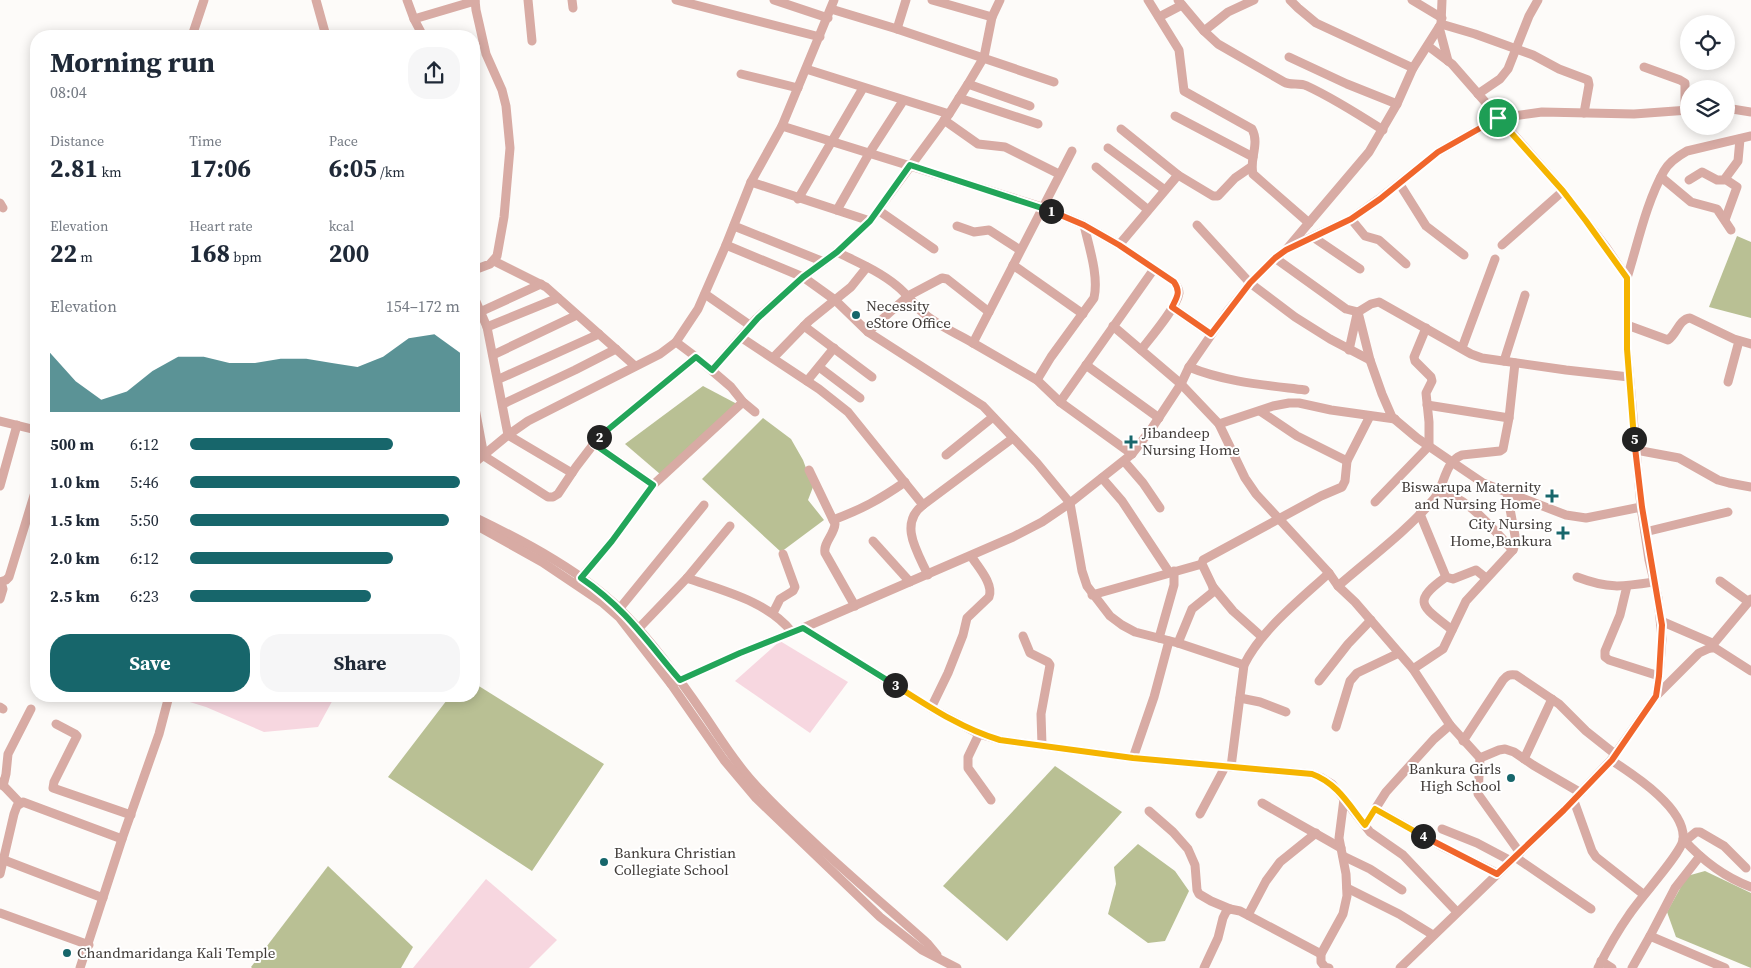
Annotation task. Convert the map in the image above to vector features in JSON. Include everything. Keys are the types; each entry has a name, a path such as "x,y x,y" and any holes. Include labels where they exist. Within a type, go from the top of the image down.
{"street":[{"path":"194,30 204,0"},
{"path":"316,0 324,30"},
{"path":"407,0 420,30"},
{"path":"414,19 475,0 486,54 502,90 506,106 510,148 504,218 497,256 490,264 480,268"},
{"path":"528,0 532,40"},
{"path":"676,0 820,37"},
{"path":"774,0 897,28 1054,82"},
{"path":"480,459 508,434 528,422 660,354 676,342 698,310 751,182 782,126 834,0"},
{"path":"897,28 906,0"},
{"path":"932,0 992,17"},
{"path":"712,370 751,326 803,277 837,252 870,221 960,98 984,57 992,17 1000,0"},
{"path":"1148,0 1179,50 1184,91 1252,130 1256,141 1251,167 1257,179 1308,222"},
{"path":"1204,31 1228,12 1254,0"},
{"path":"1290,0 1316,23 1413,68"},
{"path":"1412,0 1440,23 1538,57 1559,69 1588,80 1589,85 1584,113"},
{"path":"1442,0 1440,23 1448,60"},
{"path":"1478,94 1505,74 1529,16 1538,0"},
{"path":"1159,17 1180,3 1218,44 1289,85 1302,84 1338,102 1383,130"},
{"path":"1286,250 1308,222 1344,184 1369,152 1397,104 1413,68 1428,46 1440,23"},
{"path":"1428,46 1448,60 1563,191 1627,278"},
{"path":"1289,57 1346,84 1397,104"},
{"path":"1644,67 1680,80"},
{"path":"806,69 946,117 973,142 1005,147 1059,174"},
{"path":"741,74 798,88"},
{"path":"968,84 1030,106"},
{"path":"798,198 863,88"},
{"path":"960,98 1038,124"},
{"path":"837,210 870,152 903,101"},
{"path":"1735,109 1751,112"},
{"path":"675,682 971,556 1042,522 1070,503 1132,454 1159,418 1211,334 1250,283 1275,258 1286,250 1351,219 1438,152 1498,118 1542,112 1634,114 1680,111"},
{"path":"1175,116 1253,157"},
{"path":"782,126 1042,207 1084,225 1119,245 1174,282 1178,288 1179,293 1172,307 1141,350"},
{"path":"1121,129 1178,175 1214,196 1218,196 1235,178 1251,167"},
{"path":"1656,696 1662,639 1661,621 1645,532 1636,450 1629,376 1627,278 1650,202 1669,164 1687,151 1751,136"},
{"path":"1690,180 1702,172 1717,180 1725,178 1738,161 1740,139"},
{"path":"1108,148 1165,190"},
{"path":"973,343 1072,151"},
{"path":"1096,167 1147,209"},
{"path":"1119,245 1147,209 1178,175"},
{"path":"1661,177 1685,198 1696,204 1713,207 1719,212 1731,230"},
{"path":"1725,178 1737,187 1725,220"},
{"path":"751,182 870,221"},
{"path":"1399,183 1426,226 1464,255"},
{"path":"1502,245 1563,191"},
{"path":"878,210 934,250"},
{"path":"1351,219 1365,236 1379,240 1406,264"},
{"path":"1038,380 1051,357 1094,298 1096,291 1084,225"},
{"path":"1197,225 1250,283 1295,318 1349,350 1370,360"},
{"path":"734,226 824,262"},
{"path":"957,226 974,232 989,230 1020,250"},
{"path":"1313,237 1360,269"},
{"path":"726,245 803,277 836,300 868,332 975,400 993,417 1037,463 1070,503 1082,571 1087,586 1092,595 1110,616 1136,632 1244,664"},
{"path":"837,252 867,267 897,286 921,311 933,320 1038,380 1060,402 1132,454"},
{"path":"1275,258 1346,310 1358,312 1371,304 1379,302 1471,354 1482,358 1629,376"},
{"path":"1462,348 1496,259"},
{"path":"494,261 541,284 635,366"},
{"path":"1013,265 1083,314"},
{"path":"773,358 804,326 851,287 867,267"},
{"path":"1060,402 1154,269"},
{"path":"868,332 908,296 942,278 947,279 989,312"},
{"path":"508,434 499,379 487,327 480,312 541,284"},
{"path":"705,294 751,326"},
{"path":"1504,361 1525,295"},
{"path":"487,327 558,298"},
{"path":"1172,307 1211,334"},
{"path":"1349,350 1358,312"},
{"path":"1358,312 1370,360 1388,410 1394,419 1452,462 1483,483 1578,518 1642,507"},
{"path":"493,355 577,315"},
{"path":"1627,325 1668,340 1684,320 1690,318 1739,341 1751,344"},
{"path":"804,326 872,376"},
{"path":"1113,326 1181,384 1220,424 1245,478 1256,494 1329,572 1338,586 1413,668 1450,725 1480,758 1478,794 1515,857"},
{"path":"1375,502 1429,446 1426,393 1432,381 1431,377 1414,361 1426,328"},
{"path":"499,379 599,334"},
{"path":"742,338 807,381 848,412 923,505"},
{"path":"1728,382 1739,341"},
{"path":"676,342 712,370 743,402 756,412"},
{"path":"807,381 834,348"},
{"path":"504,404 616,349"},
{"path":"480,435 484,456 548,497 554,497 594,444 696,357"},
{"path":"1338,586 1420,514 1439,492 1452,462 1462,455 1500,451 1504,445 1509,418 1515,363"},
{"path":"1086,364 1159,418"},
{"path":"819,367 860,398"},
{"path":"1189,367 1224,379 1305,390"},
{"path":"579,581 612,541 653,485 743,402"},
{"path":"1220,424 1281,404 1299,403 1331,410 1394,419"},
{"path":"1428,405 1509,418"},
{"path":"1260,411 1297,436 1347,461"},
{"path":"1092,595 1202,564 1203,560 1210,555 1321,496 1342,487 1345,481 1347,461 1370,416"},
{"path":"946,455 993,417"},
{"path":"0,421 30,429"},
{"path":"0,486 17,426"},
{"path":"508,434 572,473"},
{"path":"928,575 911,537 913,517 917,510 1013,438"},
{"path":"594,444 653,485"},
{"path":"1636,450 1679,458 1718,480 1729,484 1751,487"},
{"path":"1124,460 1160,508"},
{"path":"809,470 833,520 834,528 824,549 825,553 855,606"},
{"path":"1102,478 1122,501 1172,572 1174,585 1159,638"},
{"path":"833,520 862,509 905,482"},
{"path":"1439,492 1449,494 1464,503 1482,518 1513,550"},
{"path":"1413,668 1443,649 1466,601 1513,550 1516,541 1507,493"},
{"path":"620,608 704,505"},
{"path":"0,598 3,589 1,582 9,577 30,509"},
{"path":"1645,532 1728,512"},
{"path":"1420,514 1446,577"},
{"path":"480,520 534,549 579,581 619,617 675,682 735,760 778,809 927,943 938,957 957,968"},
{"path":"639,628 687,578 730,526"},
{"path":"480,527 609,598 639,628 675,682"},
{"path":"873,542 910,582"},
{"path":"773,613 780,600 793,591 795,587 783,554"},
{"path":"931,708 948,673 968,618 989,597 991,592 971,556"},
{"path":"1202,564 1213,587 1233,612 1262,637"},
{"path":"1446,577 1453,579 1476,570 1486,578"},
{"path":"1200,814 1228,767 1244,664 1250,652 1262,637 1329,572"},
{"path":"1446,577 1428,590 1424,602 1432,613 1452,630"},
{"path":"1577,577 1608,586 1627,586 1654,582"},
{"path":"687,578 748,600 773,613 792,632"},
{"path":"1400,968 1574,801 1613,757 1656,696 1700,653 1711,645 1750,600 1720,581"},
{"path":"1627,586 1620,615 1605,651 1605,657 1609,660 1659,676"},
{"path":"1133,758 1174,642 1192,609 1211,595 1213,587"},
{"path":"1319,681 1348,644 1371,620"},
{"path":"1661,621 1711,645 1751,672"},
{"path":"803,628 931,708 979,734 1000,740 1133,758 1312,774 1322,778 1332,784 1370,832 1403,855 1457,912"},
{"path":"1023,636 1030,654 1048,662 1050,665 1041,714 1042,745"},
{"path":"1336,727 1350,681 1353,677 1357,673 1399,653"},
{"path":"1463,741 1507,676 1516,675 1560,704 1613,757 1666,802 1679,822 1684,840 1700,856 1725,875 1751,887"},
{"path":"1240,698 1260,702 1286,712"},
{"path":"1524,759 1552,699"},
{"path":"80,968 168,702"},
{"path":"31,709 8,754 6,774 1,784 20,803 27,803 122,839"},
{"path":"56,724 77,736 54,782 53,788 131,816"},
{"path":"1365,825 1386,792 1434,738 1450,725"},
{"path":"979,734 968,757 968,768 991,800"},
{"path":"1480,758 1505,749 1514,752 1581,793"},
{"path":"1329,968 1325,967 1321,962 1322,954 1343,914 1347,896 1340,838 1344,799"},
{"path":"1574,801 1592,851 1596,857 1643,894"},
{"path":"0,874 14,814 20,803"},
{"path":"1262,803 1316,834 1402,890"},
{"path":"1375,809 1445,848 1497,874"},
{"path":"1149,811 1173,832 1188,849 1195,864 1199,894 1211,901 1248,915 1322,954"},
{"path":"1442,829 1515,857 1592,909"},
{"path":"1612,968 1599,965 1628,915 1684,840 1696,832 1700,832 1724,846 1746,868"},
{"path":"1248,915 1266,881 1280,862 1316,834"},
{"path":"3,856 104,898"},
{"path":"1632,968 1680,879 1700,856"},
{"path":"1347,888 1399,914 1433,935"},
{"path":"1204,968 1218,938 1222,918 1230,909"},
{"path":"0,913 88,946"},
{"path":"1650,936 1724,968"}],"shaded area":[{"path":"1737,236 1751,242 1751,318 1709,307"},
{"path":"703,386 737,404 660,474 625,444"},
{"path":"763,418 791,439 803,460 813,487 808,500 824,520 781,552 702,479"},
{"path":"780,641 848,682 810,733 735,681"},
{"path":"480,687 604,764 532,871 388,777 445,702 480,702"},
{"path":"190,702 332,702 318,727 264,732"},
{"path":"1055,766 1122,812 1007,941 943,886"},
{"path":"1138,844 1175,871 1189,891 1165,941 1148,943 1108,914 1116,884 1114,867"},
{"path":"328,866 413,947 401,968 252,968 251,967"},
{"path":"1705,871 1751,893 1751,968 1676,937 1667,912 1687,876"},
{"path":"486,879 557,940 529,968 413,968"}],"place":[{"name":"Necessity eStore Office","path":"856,315"},
{"name":"Jibandeep Nursing Home","path":"1131,442"},
{"name":"Biswarupa Maternity and Nursing Home","path":"1552,496"},
{"name":"City Nursing Home,Bankura","path":"1563,533"},
{"name":"Bankura Girls High School","path":"1511,778"},
{"name":"Bankura Christian Collegiate School","path":"604,862"},
{"name":"Chandmaridanga Kali Temple","path":"67,953"}],"route":[{"path":"1498,118 1563,191 1627,278 1627,349 1636,450 1642,507 1662,625 1662,639 1656,696 1612,760 1564,810 1497,874 1445,848 1375,809 1365,825 1332,784 1312,774 1133,758 1000,740 979,734 931,708 803,628 740,653 680,680 639,628 609,598 581,578 612,541 653,485 594,444 696,357 712,370 758,318 803,277 837,252 870,221 910,165 1042,207 1084,225 1119,245 1174,282 1179,293 1172,307 1211,334 1250,283 1275,258 1286,250 1351,219 1380,199 1438,152 1498,118"}]}
